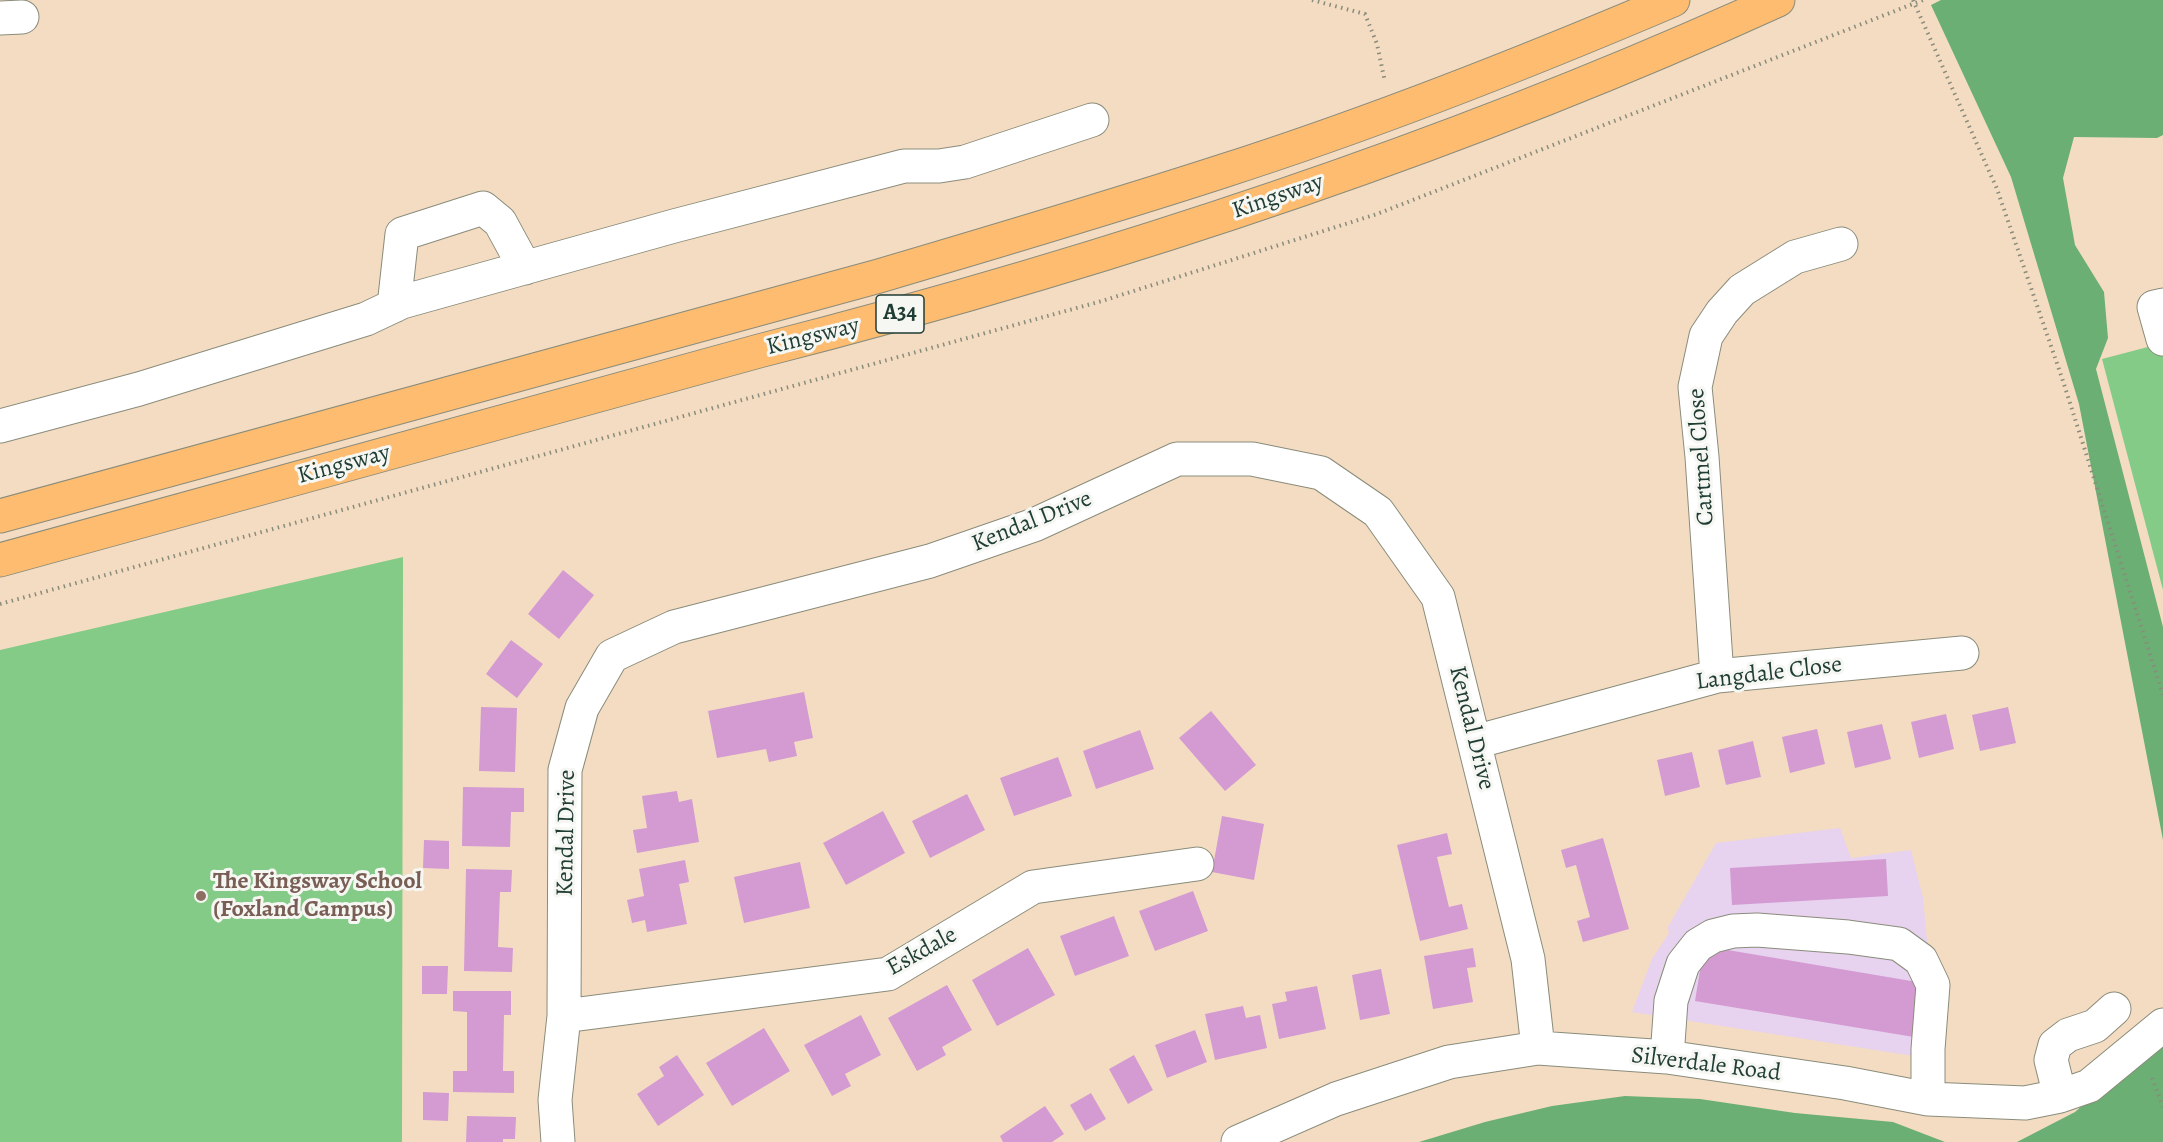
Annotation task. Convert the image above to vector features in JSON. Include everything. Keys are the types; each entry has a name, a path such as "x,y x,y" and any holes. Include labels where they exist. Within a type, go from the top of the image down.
{"highway":[{"name":"Kingsway","path":"0,516 879,276 1224,171 1392,113 1566,46 1673,0"},
{"name":"Kingsway","path":"0,560 759,351 884,319 1233,213 1398,155 1578,87 1778,0"}],"street":[{"path":"0,426 161,382 366,319 394,306 525,268 903,166 939,166 965,162 1092,120"},
{"path":"394,306 402,234 483,208 500,222 525,268"},
{"name":"Cartmel Close","path":"1717,676 1695,387 1706,336 1722,312 1742,290 1795,257 1841,244"},
{"path":"2163,305 2154,307 2163,339"},
{"name":"Kendal Drive","path":"558,1142 555,1100 564,1016 565,770 582,708 612,656 674,627 930,561 1034,525 1177,459 1252,459 1321,473 1378,512 1438,597 1528,959 1538,1048"},
{"name":"Langdale Close","path":"1475,742 1717,676 1962,653"},
{"name":"Eskdale","path":"564,1016 888,974 1033,887 1197,864"},
{"path":"1667,1057 1671,1001 1683,964 1698,945 1713,936 1733,931 1757,930 1899,944 1921,960 1933,985 1928,1049 1928,1099"},
{"path":"2060,1096 2051,1060 2055,1045 2068,1035 2095,1026 2114,1009"},
{"name":"Silverdale Road","path":"1238,1142 1336,1099 1449,1062 1538,1048 1667,1057 1845,1083 1928,1099 2025,1103 2060,1096 2089,1086 2163,1025"}],"path":[{"path":"1312,0 1365,14 1377,44 1392,113"},
{"path":"1923,0 1914,2 1997,189 2062,378 2163,695"}],"shaded area":[{"path":"1840,828 1851,858 1911,850 1923,898 1929,962 1933,1059 1632,1012 1652,959 1669,933 1668,927 1716,843"}],"green space":[{"path":"1941,0 2163,0 2163,135 2157,138 2074,137 2063,178 2075,245 2104,292 2108,338 2096,369 2163,627 2163,840 2079,404 2011,177 1931,5"},
{"path":"2163,343 2163,590 2102,359"},
{"name":"The Kingsway School (Foxland Campus)","path":"403,557 402,1142 0,1142 0,650"},
{"path":"2163,1041 2163,1142 2017,1142 2075,1112 2119,1073"},
{"path":"1625,1096 1700,1099 1795,1113 1893,1122 1945,1142 1419,1142 1485,1122 1552,1106"}],"building":[{"path":"563,570 594,595 559,639 528,614"},
{"path":"511,640 543,664 517,698 486,674"},
{"path":"804,692 813,738 794,742 797,756 769,762 766,749 717,758 708,711"},
{"path":"481,707 517,708 515,772 479,771"},
{"path":"2008,707 2016,743 1980,751 1972,715"},
{"path":"1211,711 1256,765 1225,791 1179,738"},
{"path":"1946,714 1954,749 1919,758 1911,722"},
{"path":"1882,724 1891,759 1855,768 1847,732"},
{"path":"1817,729 1825,764 1790,773 1782,737"},
{"path":"1140,730 1154,769 1096,789 1083,751"},
{"path":"1753,741 1761,777 1726,785 1718,750"},
{"path":"1692,752 1700,787 1665,796 1657,760"},
{"path":"1058,757 1072,796 1014,816 1000,778"},
{"path":"463,787 524,788 524,812 511,812 510,847 462,846"},
{"path":"677,791 679,802 692,799 699,842 637,853 633,830 647,828 642,796"},
{"path":"967,794 985,830 930,858 912,821"},
{"path":"883,811 905,853 846,885 823,843"},
{"path":"1222,816 1264,824 1254,880 1212,872"},
{"path":"1447,833 1452,854 1437,857 1449,907 1462,904 1468,929 1420,941 1397,845"},
{"path":"1603,838 1629,929 1583,942 1577,921 1590,917 1576,865 1566,868 1561,850"},
{"path":"424,840 449,841 449,869 423,868"},
{"path":"1886,859 1888,896 1732,905 1730,868"},
{"path":"685,860 689,882 679,884 687,924 647,932 645,920 632,923 627,900 644,896 639,869"},
{"path":"800,862 810,908 744,923 734,877"},
{"path":"466,869 512,870 511,892 500,892 498,947 513,948 512,972 464,971"},
{"path":"1193,891 1208,931 1155,951 1139,911"},
{"path":"1114,916 1129,956 1075,976 1060,936"},
{"path":"1704,946 1923,983 1914,1037 1695,1001"},
{"path":"1028,948 1055,995 997,1026 972,980"},
{"path":"1473,948 1476,967 1467,968 1473,1002 1433,1009 1424,956"},
{"path":"422,966 448,966 447,994 422,994"},
{"path":"1381,969 1390,1014 1360,1020 1352,975"},
{"path":"947,985 972,1030 942,1047 946,1055 917,1071 888,1018"},
{"path":"1317,986 1326,1029 1279,1039 1272,1004 1287,1001 1285,992"},
{"path":"453,991 511,991 511,1015 504,1015 503,1071 514,1071 514,1093 453,1092 453,1071 467,1071 467,1012 453,1011"},
{"path":"1243,1006 1246,1018 1260,1015 1267,1048 1215,1060 1205,1014"},
{"path":"861,1015 881,1055 845,1074 851,1086 832,1096 804,1045"},
{"path":"764,1028 790,1071 732,1106 706,1063"},
{"path":"1195,1030 1207,1062 1167,1078 1155,1045"},
{"path":"677,1055 704,1095 658,1126 637,1094 664,1076 659,1067"},
{"path":"1134,1055 1153,1090 1128,1104 1109,1069"},
{"path":"423,1092 449,1093 448,1121 423,1120"},
{"path":"1091,1093 1106,1119 1085,1131 1070,1105"},
{"path":"1045,1106 1064,1134 1052,1142 1003,1142 1000,1136"},
{"path":"467,1116 516,1117 515,1139 503,1139 503,1142 466,1142"}],"place":[{"name":"The Kingsway School (Foxland Campus)","path":"201,896"}]}
